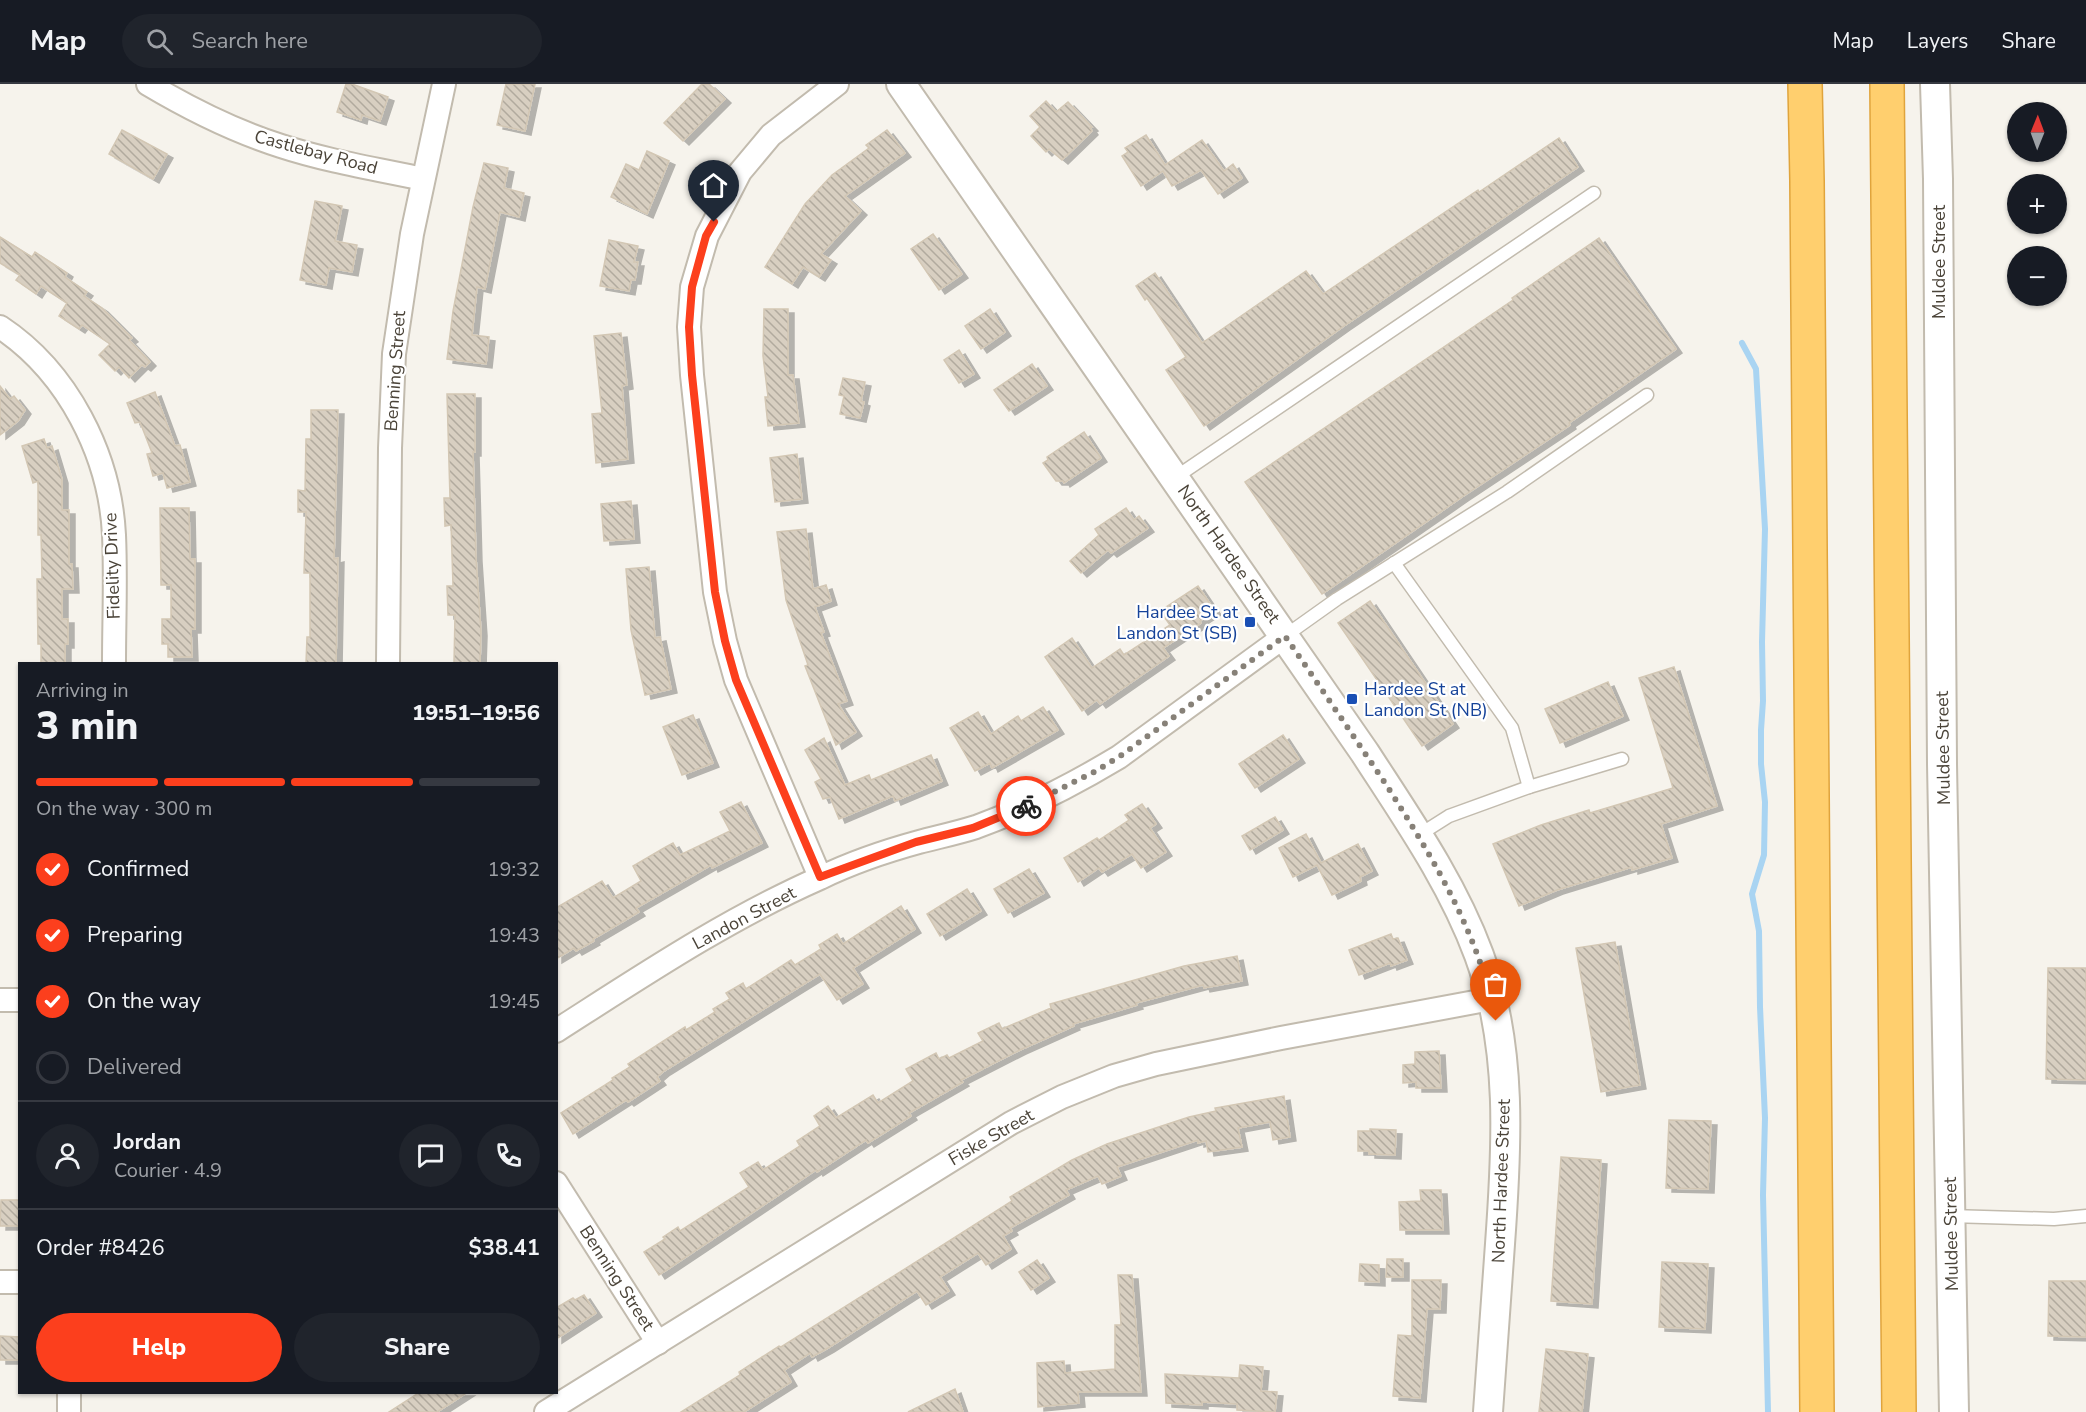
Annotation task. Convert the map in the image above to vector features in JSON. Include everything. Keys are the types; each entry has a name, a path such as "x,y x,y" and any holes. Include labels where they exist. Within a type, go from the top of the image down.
{"highway":[{"path":"1805,84 1808,181 1817,1412"},
{"path":"1887,84 1899,1412"}],"street":[{"name":"Castlebay Road","path":"148,84 186,106 282,146 423,179"},
{"name":"Benning Street","path":"388,662 390,448 394,354 410,245 444,84"},
{"path":"820,877 736,680 725,641 715,592 689,327 692,287 706,236 740,172 771,135 837,84"},
{"name":"North Hardee Street","path":"901,84 1054,307 1176,477 1419,835 1440,872 1480,957 1500,1043 1506,1116 1504,1187 1488,1412"},
{"name":"Muldee Street","path":"1935,84 1943,776 1954,1412"},
{"name":"Fidelity Drive","path":"0,327 36,357 61,387 82,419 98,455 109,492 114,534 114,662"},
{"name":"Landon Street","path":"558,1030 667,960 746,915 820,877 916,842 973,828 1011,814 1094,772 1153,733 1285,636"},
{"name":"Fiske Street","path":"546,1412 1011,1123 1062,1097 1114,1076 1156,1064 1491,999"},
{"path":"0,1000 18,1000"},
{"name":"Benning Street","path":"558,1186 658,1343"},
{"path":"0,1282 18,1282"},
{"path":"69,1394 69,1412"}],"lane":[{"path":"1176,477 1594,193"},
{"path":"1285,636 1337,599 1507,492 1647,395"},
{"path":"1394,563 1512,728 1529,787"},
{"path":"1419,835 1449,816 1529,787 1622,759"},
{"path":"1950,1216 2054,1219 2086,1216"}],"building":[{"path":"346,84 388,97 380,121 362,115 361,120 337,112"},
{"path":"506,84 535,84 525,131 497,125"},
{"path":"702,84 709,84 725,99 683,141 664,123"},
{"path":"1046,101 1056,112 1068,102 1092,127 1090,128 1092,131 1062,160 1049,149 1046,152 1031,136 1040,127 1030,116"},
{"path":"122,130 167,154 153,179 109,154"},
{"path":"887,130 905,153 845,196 861,211 821,254 831,260 819,277 803,267 792,284 765,267 805,204 832,175 869,148 866,145"},
{"path":"1146,135 1165,165 1202,140 1224,171 1233,164 1242,178 1218,194 1201,170 1172,186 1163,171 1141,186 1122,156 1128,152 1125,148"},
{"path":"1559,138 1578,167 1344,326 1204,426 1166,370 1186,357 1147,298 1145,300 1136,286 1155,273 1202,343 1306,271 1323,294"},
{"path":"647,151 669,161 647,214 611,197 626,164 639,170"},
{"path":"484,163 508,168 504,188 524,193 519,217 500,212 485,289 477,287 472,335 489,337 486,364 447,359 453,311"},
{"path":"315,201 342,206 335,241 357,245 352,272 329,268 326,285 300,280"},
{"path":"933,234 962,274 939,290 911,249"},
{"path":"0,237 32,257 35,252 67,273 65,277 87,292 84,296 102,308 132,338 129,340 150,362 145,367 142,365 129,378 119,367 115,371 99,355 110,344 82,325 79,329 59,316 67,303 41,286 36,294 16,280 20,275 0,263"},
{"path":"1599,238 1676,349 1569,423 1570,425 1322,594 1245,482 1513,300 1512,298"},
{"path":"609,240 638,246 634,262 638,262 635,280 631,280 629,291 600,286"},
{"path":"764,309 788,309 788,375 793,375 799,423 768,426 765,397 768,397 763,356"},
{"path":"990,309 1005,332 981,349 965,326"},
{"path":"621,333 627,385 622,386 628,459 596,463 592,414 602,413 594,336"},
{"path":"959,350 974,374 959,383 944,360"},
{"path":"1032,364 1047,386 1009,411 994,390"},
{"path":"843,378 865,382 860,418 840,414 844,396 839,395"},
{"path":"0,386 10,399 14,396 25,410 18,421 0,435"},
{"path":"155,392 175,446 180,445 190,482 167,488 163,473 153,476 147,454 152,453 140,422 135,423 127,403"},
{"path":"447,394 475,394 475,452 473,452 481,632 480,662 454,662 455,615 448,615 447,586 453,586 451,525 445,526 444,498 450,498"},
{"path":"311,410 338,410 334,559 338,558 336,662 306,662 307,637 310,637 310,573 304,573 306,512 298,512 298,490 305,491 306,439 311,439"},
{"path":"1084,432 1101,458 1064,483 1056,481 1043,463 1048,460 1047,457"},
{"path":"44,439 47,448 52,446 62,479 62,510 69,510 69,564 72,564 73,589 62,589 62,619 68,619 65,662 41,662 41,644 38,644 37,579 42,579 41,535 38,535 38,481 33,483 22,446"},
{"path":"797,454 802,499 775,502 770,458"},
{"path":"631,501 634,539 604,541 601,504"},
{"path":"160,508 189,508 190,559 195,559 195,629 191,629 192,657 168,657 168,644 162,644 162,619 171,619 171,585 161,585"},
{"path":"1126,508 1134,520 1139,516 1148,528 1111,553 1108,550 1081,573 1070,561 1099,535 1095,529"},
{"path":"806,529 813,589 826,585 831,601 815,607 824,632 821,633 847,701 838,704 856,732 836,745 805,666 808,665 786,600 777,532"},
{"path":"649,567 655,638 660,637 671,689 645,695 631,630 626,569"},
{"path":"1198,586 1215,611 1163,648 1169,656 1100,704 1097,700 1082,711 1045,657 1072,638 1092,668 1120,649 1124,655 1170,625 1160,611"},
{"path":"1370,601 1453,724 1422,746 1338,623"},
{"path":"1674,667 1717,806 1661,824 1672,858 1632,870 1632,867 1557,890 1519,906 1493,844 1541,825 1589,810 1590,813 1673,788 1639,678"},
{"path":"1608,682 1623,716 1560,743 1545,709"},
{"path":"1043,707 1058,730 992,768 990,763 975,771 950,728 978,712 991,734 1018,716 1021,721"},
{"path":"693,715 713,763 682,775 663,727"},
{"path":"1283,735 1299,759 1255,788 1239,764"},
{"path":"824,738 845,785 869,775 871,780 931,755 942,781 895,801 893,796 839,819 830,797 823,799 815,782 821,779 805,750"},
{"path":"741,802 762,843 712,868 711,865 636,908 639,912 593,939 594,941 576,951 574,948 558,958 558,907 602,881 613,898 641,881 633,866 664,848 673,843 680,855 730,831 720,812"},
{"path":"1142,804 1156,824 1150,828 1166,852 1141,868 1132,854 1102,872 1099,868 1078,882 1064,858 1097,838 1099,840 1129,820 1125,815"},
{"path":"1275,817 1283,830 1250,850 1242,836"},
{"path":"1306,834 1321,863 1358,844 1372,871 1360,877 1361,881 1332,895 1317,865 1293,877 1279,848"},
{"path":"1029,869 1044,893 1008,913 994,889"},
{"path":"967,889 981,911 940,936 927,914"},
{"path":"901,906 915,929 853,968 863,984 837,1000 820,974 664,1071 657,1077 660,1081 573,1134 561,1113 613,1080 612,1078 630,1067 628,1064 685,1027 686,1030 715,1012 713,1009 730,999 726,993 743,983 746,989 791,960 795,965 821,949 819,945 837,934 843,944"},
{"path":"1391,934 1393,939 1398,938 1407,960 1391,966 1390,963 1359,975 1349,950"},
{"path":"1615,942 1640,1085 1601,1092 1576,948"},
{"path":"1237,956 1242,981 1204,988 1203,985 1136,1003 1137,1005 1073,1024 1074,1026 961,1080 963,1082 909,1113 911,1116 868,1143 866,1140 817,1172 816,1170 659,1275 644,1252 665,1239 663,1237 678,1227 680,1231 749,1187 740,1173 758,1162 763,1170 800,1146 797,1141 820,1126 814,1116 828,1106 836,1118 873,1095 878,1103 913,1081 906,1069 936,1053 939,1059 947,1055 949,1058 983,1041 978,1033 999,1023 1002,1029 1051,1008 1050,1004 1184,966"},
{"path":"2048,968 2086,968 2086,1080 2046,1079"},
{"path":"1439,1051 1441,1088 1416,1088 1416,1082 1403,1083 1403,1065 1415,1064 1415,1052"},
{"path":"1284,1096 1290,1137 1273,1140 1270,1122 1238,1128 1242,1147 1208,1152 1206,1141 1198,1143 1198,1140 1117,1167 1121,1176 1102,1184 1098,1176 1066,1190 1069,1195 1010,1228 1012,1231 1003,1236 1011,1249 986,1265 978,1253 940,1277 949,1291 926,1305 917,1291 828,1348 812,1357 810,1353 784,1370 791,1382 744,1412 681,1412 740,1375 739,1372 779,1346 781,1347 1012,1201 1010,1197 1072,1160 1107,1144 1189,1117 1216,1111 1215,1108"},
{"path":"1669,1120 1711,1121 1708,1189 1666,1188"},
{"path":"1370,1129 1396,1130 1395,1155 1369,1154 1369,1151 1358,1151 1358,1131 1370,1131"},
{"path":"1561,1157 1601,1160 1592,1304 1551,1301"},
{"path":"1420,1190 1441,1190 1443,1230 1400,1230 1399,1202 1421,1201"},
{"path":"1,1200 18,1200 18,1226 0,1226"},
{"path":"1387,1259 1403,1259 1403,1277 1386,1277"},
{"path":"1037,1260 1049,1278 1031,1290 1019,1272"},
{"path":"1662,1262 1708,1264 1705,1329 1659,1327"},
{"path":"1360,1264 1379,1265 1379,1282 1359,1281"},
{"path":"1118,1275 1132,1275 1141,1392 1078,1392 1079,1403 1038,1407 1037,1363 1064,1361 1065,1373 1115,1369 1115,1325 1121,1325"},
{"path":"1412,1280 1441,1280 1440,1309 1427,1309 1420,1398 1393,1396 1398,1335 1412,1336"},
{"path":"2049,1281 2086,1281 2086,1337 2048,1336"},
{"path":"584,1295 596,1313 558,1338 558,1307 573,1298 575,1300"},
{"path":"0,1336 18,1337 18,1360 0,1360"},
{"path":"1546,1349 1588,1354 1582,1412 1539,1412"},
{"path":"1240,1365 1263,1367 1261,1391 1277,1392 1275,1412 1237,1410 1237,1404 1166,1403 1165,1374 1239,1378"},
{"path":"955,1389 963,1412 908,1412"},
{"path":"417,1394 465,1394 437,1412 389,1412"}],"waterway":[{"path":"1742,343 1756,369 1765,529 1761,730 1761,764 1765,802 1764,855 1752,894 1759,931 1765,1118 1763,1195 1768,1412"}],"way so far":[{"path":"1026,806 1119,757 1285,636 1419,835 1440,872 1480,957 1496,1021"}],"place":[{"name":"Hardee St at Landon St (SB)","path":"1250,622"},
{"name":"Hardee St at Landon St (NB)","path":"1352,699"}],"route":[{"path":"714,222 706,236 692,287 689,327 715,592 736,680 820,877 916,842 973,828 1026,806"}]}
